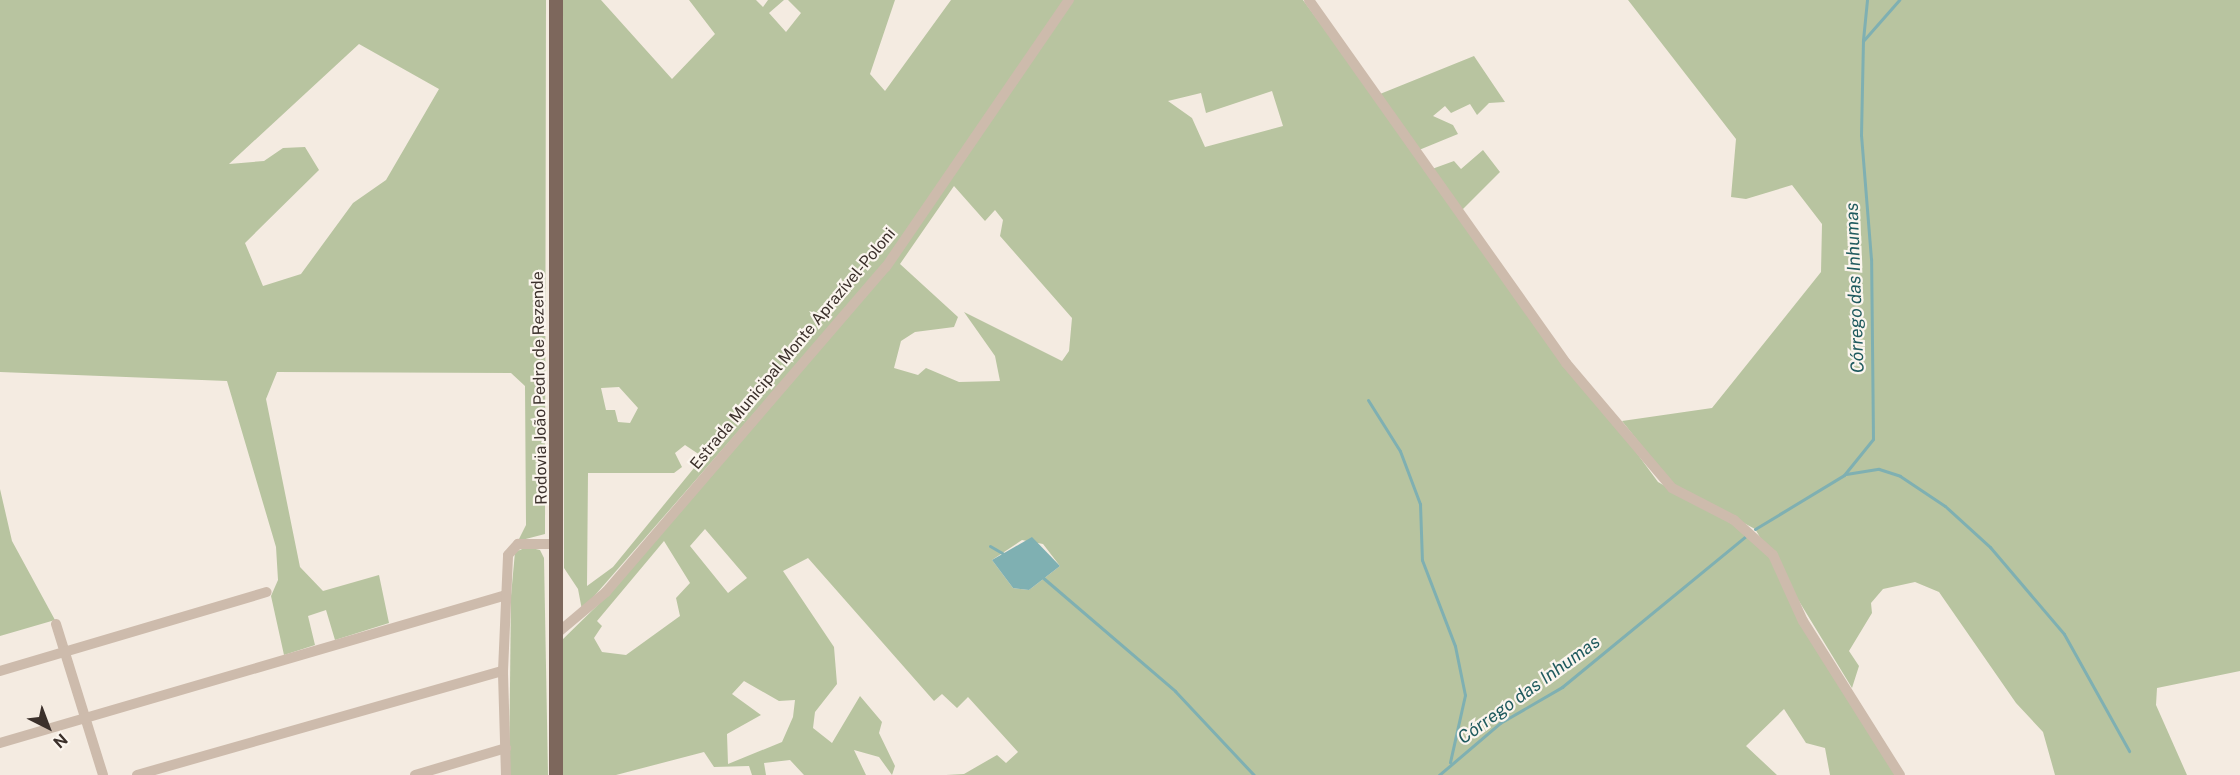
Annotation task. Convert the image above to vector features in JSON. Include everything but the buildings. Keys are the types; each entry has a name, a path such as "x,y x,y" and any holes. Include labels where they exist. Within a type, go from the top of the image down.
{"main road":[{"name":"Rodovia João Pedro de Rezende","path":"556,0 558,544 555,635 556,775"}],"street":[{"name":"Estrada Municipal Monte Aprazível-Poloni","path":"555,635 606,592 886,267 1069,0"},
{"path":"1309,0 1566,363 1664,480 1734,520 1773,555 1803,621 1900,775"},
{"path":"506,775 502,671 506,595 513,546 558,544"},
{"path":"0,671 267,592"},
{"path":"0,743 506,595"},
{"path":"56,624 103,775"},
{"path":"137,775 502,671"},
{"path":"419,774 506,747"}],"green space":[{"path":"0,0 546,0 545,534 518,541 526,525 525,386 511,373 277,372 266,399 300,567 323,591 379,575 389,623 335,640 326,610 308,616 315,645 284,655 271,596 278,580 276,547 227,381 0,372","holes":["359,44 439,89 386,180 353,203 301,274 263,286 245,243 319,170 305,147 283,148 264,161 229,164"]},
{"path":"563,0 601,0 672,79 715,34 689,0 756,0 763,7 768,0 784,0 769,13 786,32 801,13 788,0 895,0 870,74 885,91 951,0 1065,0 883,266 582,610 578,589 564,568","holes":["619,387 638,408 630,423 618,422 615,410 606,410 601,388","685,445 703,457 613,567 587,586 588,473 674,473 682,467 675,453"]},
{"path":"1073,0 1303,0 1658,482 1732,524 1769,557 1896,775 1830,775 1825,748 1806,743 1784,709 1746,746 1777,775 946,775 964,774 997,755 1006,763 1018,752 968,697 957,708 942,694 934,701 808,558 783,571 834,647 837,684 815,712 813,728 832,743 860,696 882,722 879,733 895,766 892,775 879,757 854,750 866,775 804,775 790,760 764,763 766,775 752,775 749,766 714,767 704,752 616,775 562,775 560,642 608,595 888,268","holes":["1272,91 1283,126 1205,147 1192,118 1168,101 1201,93 1206,113","954,186 985,221 995,210 1003,220 1000,236 1072,318 1069,351 1062,361 964,312 995,356 1000,381 959,382 926,368 918,375 894,368 901,341 915,332 954,327 958,317 900,264","705,529 747,578 728,593 690,546","1022,540 1043,544 1060,566 1029,590 1013,588 992,560","664,541 690,583 676,598 680,616 626,655 602,652 594,638 602,626 597,621","744,681 779,701 795,700 793,717 782,742 728,764 727,734 761,715 732,694"]},
{"path":"1628,0 2240,0 2240,671 2157,688 2156,705 2187,775 2055,775 2043,732 2016,703 1939,592 1915,582 1883,589 1871,603 1872,613 1849,651 1859,666 1852,688 1755,529 1673,485 1622,421 1712,408 1821,272 1822,224 1792,185 1746,199 1731,197 1736,139"},
{"path":"1474,56 1505,102 1489,103 1477,115 1470,104 1451,113 1445,106 1433,116 1453,125 1458,134 1419,150 1380,94"},
{"path":"1483,150 1500,172 1461,211 1432,169 1454,161 1461,169"},
{"path":"0,489 12,541 55,620 0,636"},
{"path":"527,547 540,550 544,558 548,775 509,775 511,596 515,552"}],"water":[{"path":"1032,537 1060,566 1029,590 1013,588 992,560"}],"waterway":[{"path":"1863,40 1867,0"},
{"name":"Córrego das Inhumas","path":"1755,529 1844,475 1873,439 1871,259 1861,135 1863,41 1899,0"},
{"path":"1368,400 1400,451 1420,504 1422,560 1455,646 1465,695 1450,762"},
{"path":"1846,474 1879,469 1900,476 1945,506 1990,547 2064,634 2129,751"},
{"name":"Córrego das Inhumas","path":"1439,775 1500,723 1562,687 1747,535"},
{"path":"990,546 1004,554"},
{"path":"1041,576 1175,691 1254,775"}]}
